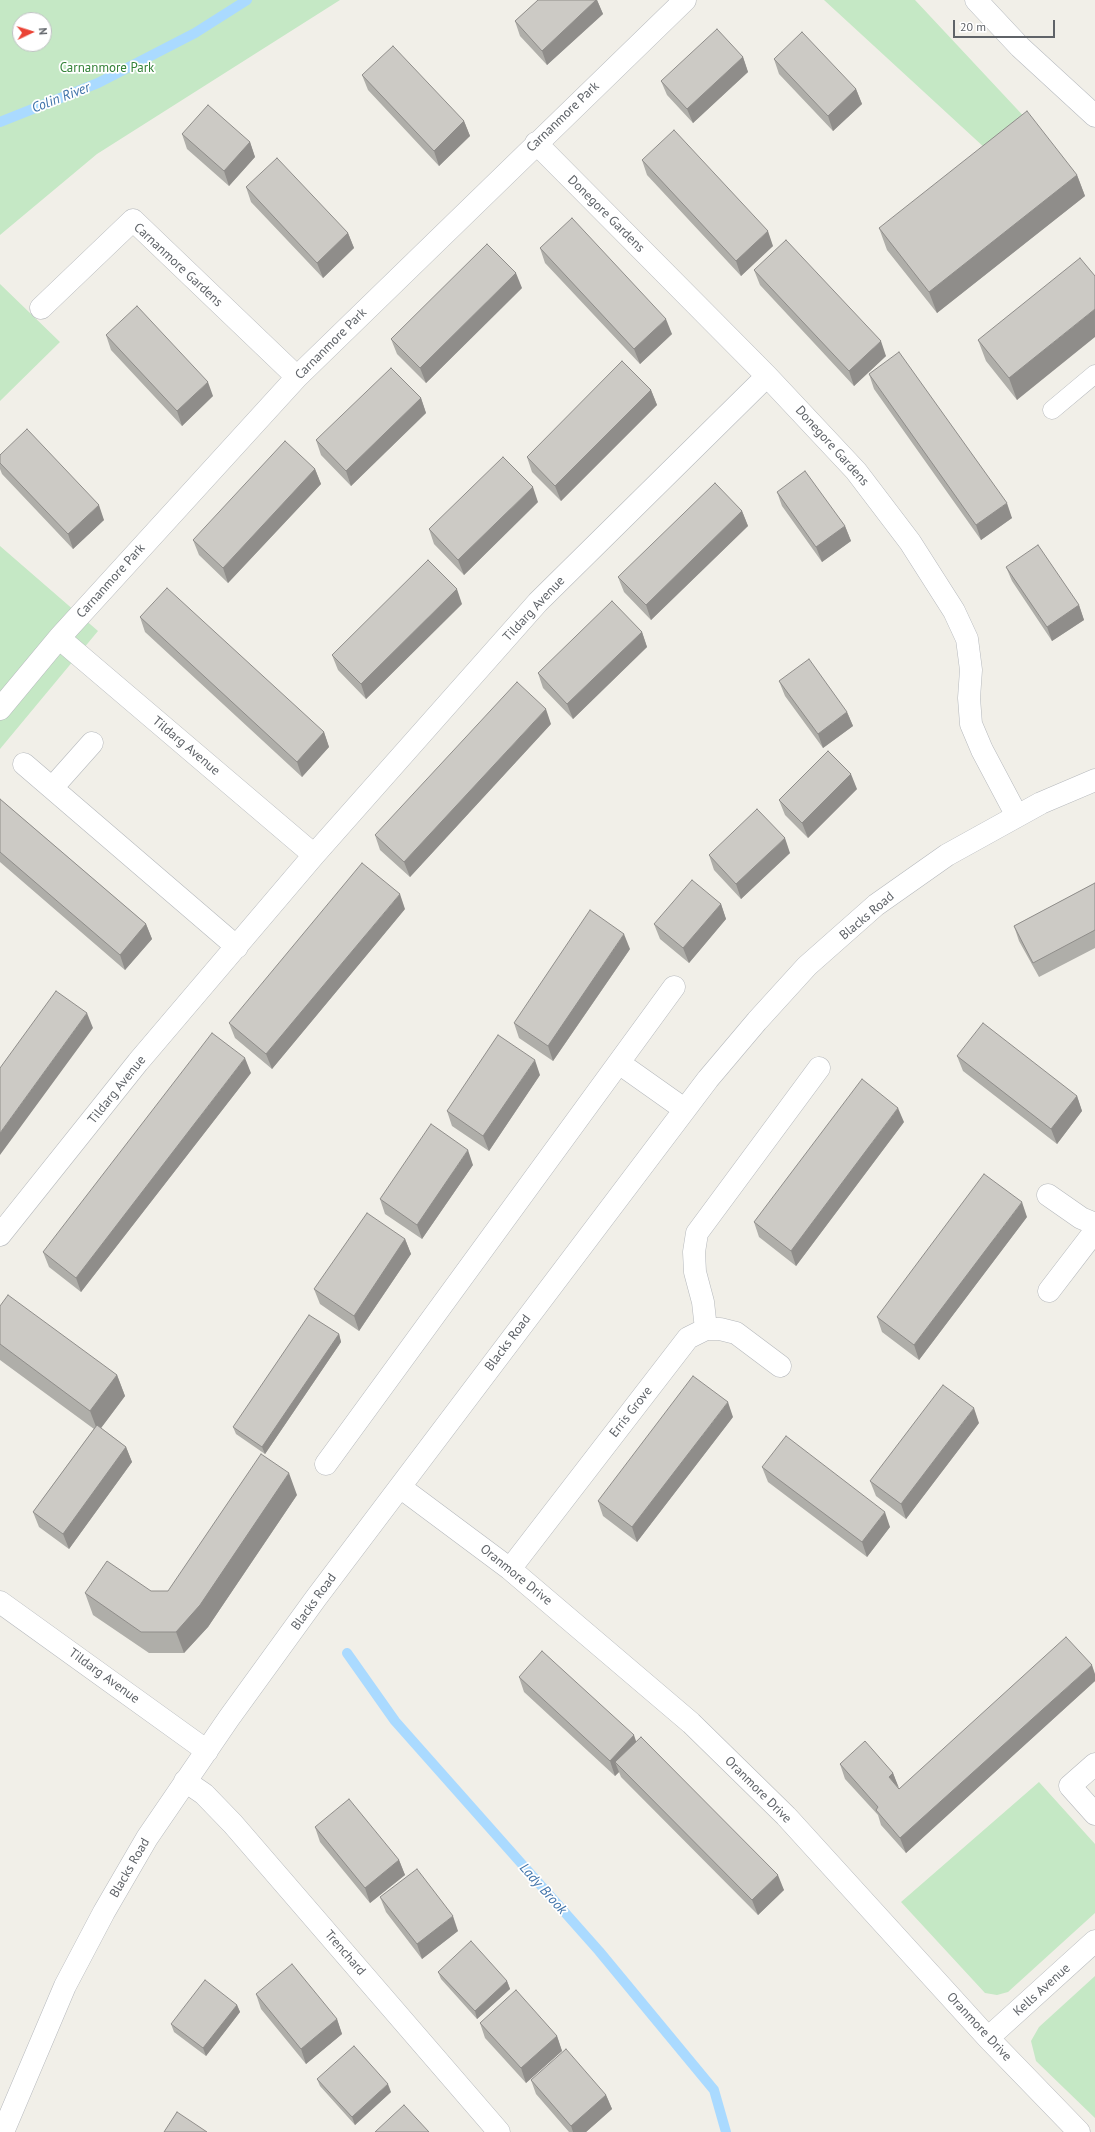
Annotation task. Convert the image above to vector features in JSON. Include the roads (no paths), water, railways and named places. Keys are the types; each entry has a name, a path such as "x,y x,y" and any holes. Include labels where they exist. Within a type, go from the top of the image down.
{"street":[{"name":"Carnanmore Park","path":"0,709 59,638 297,377 536,143 685,0"},
{"path":"976,0 1020,47 1095,116"},
{"name":"Donegore Gardens","path":"536,143 767,376 856,471 910,542 954,611 967,639 971,670 969,698 972,724 982,750 1017,816"},
{"name":"Carnanmore Gardens","path":"41,308 133,220 297,377"},
{"name":"Tildarg Avenue","path":"0,1235 138,1062 314,855 538,602 767,376"},
{"name":"Tildarg Avenue","path":"59,638 314,855"},
{"path":"52,788 92,743"},
{"path":"24,764 237,947"},
{"name":"Blacks Road","path":"3,2132 65,1986 104,1912 147,1838 206,1751 316,1598 684,1109 757,1021 802,972 876,905 947,855 1041,803 1095,780"},
{"path":"326,1464 674,987"},
{"path":"619,1063 684,1109"},
{"path":"780,1366 736,1333 720,1329 706,1329 703,1302 695,1272 694,1252 697,1233 819,1068"},
{"path":"1048,1195 1081,1218 1095,1224"},
{"path":"1049,1291 1095,1231"},
{"name":"Erris Grove","path":"510,1569 688,1338 706,1329"},
{"name":"Oranmore Drive","path":"400,1487 510,1569 691,1723 786,1816 988,2038 1080,2132"},
{"name":"Tildarg Avenue","path":"0,1602 206,1751"},
{"path":"1095,1764 1070,1786 1095,1814"},
{"name":"Trenchard","path":"185,1781 204,1794 233,1824 499,2132"},
{"name":"Kells Avenue","path":"988,2038 1095,1941"}],"lane":[{"path":"1052,410 1095,374"}],"waterway":[{"name":"Colin River","path":"0,122 98,83 195,33 247,0"},
{"name":"Lady Brook","path":"347,1653 395,1721 599,1951 714,2090 726,2132"}]}
